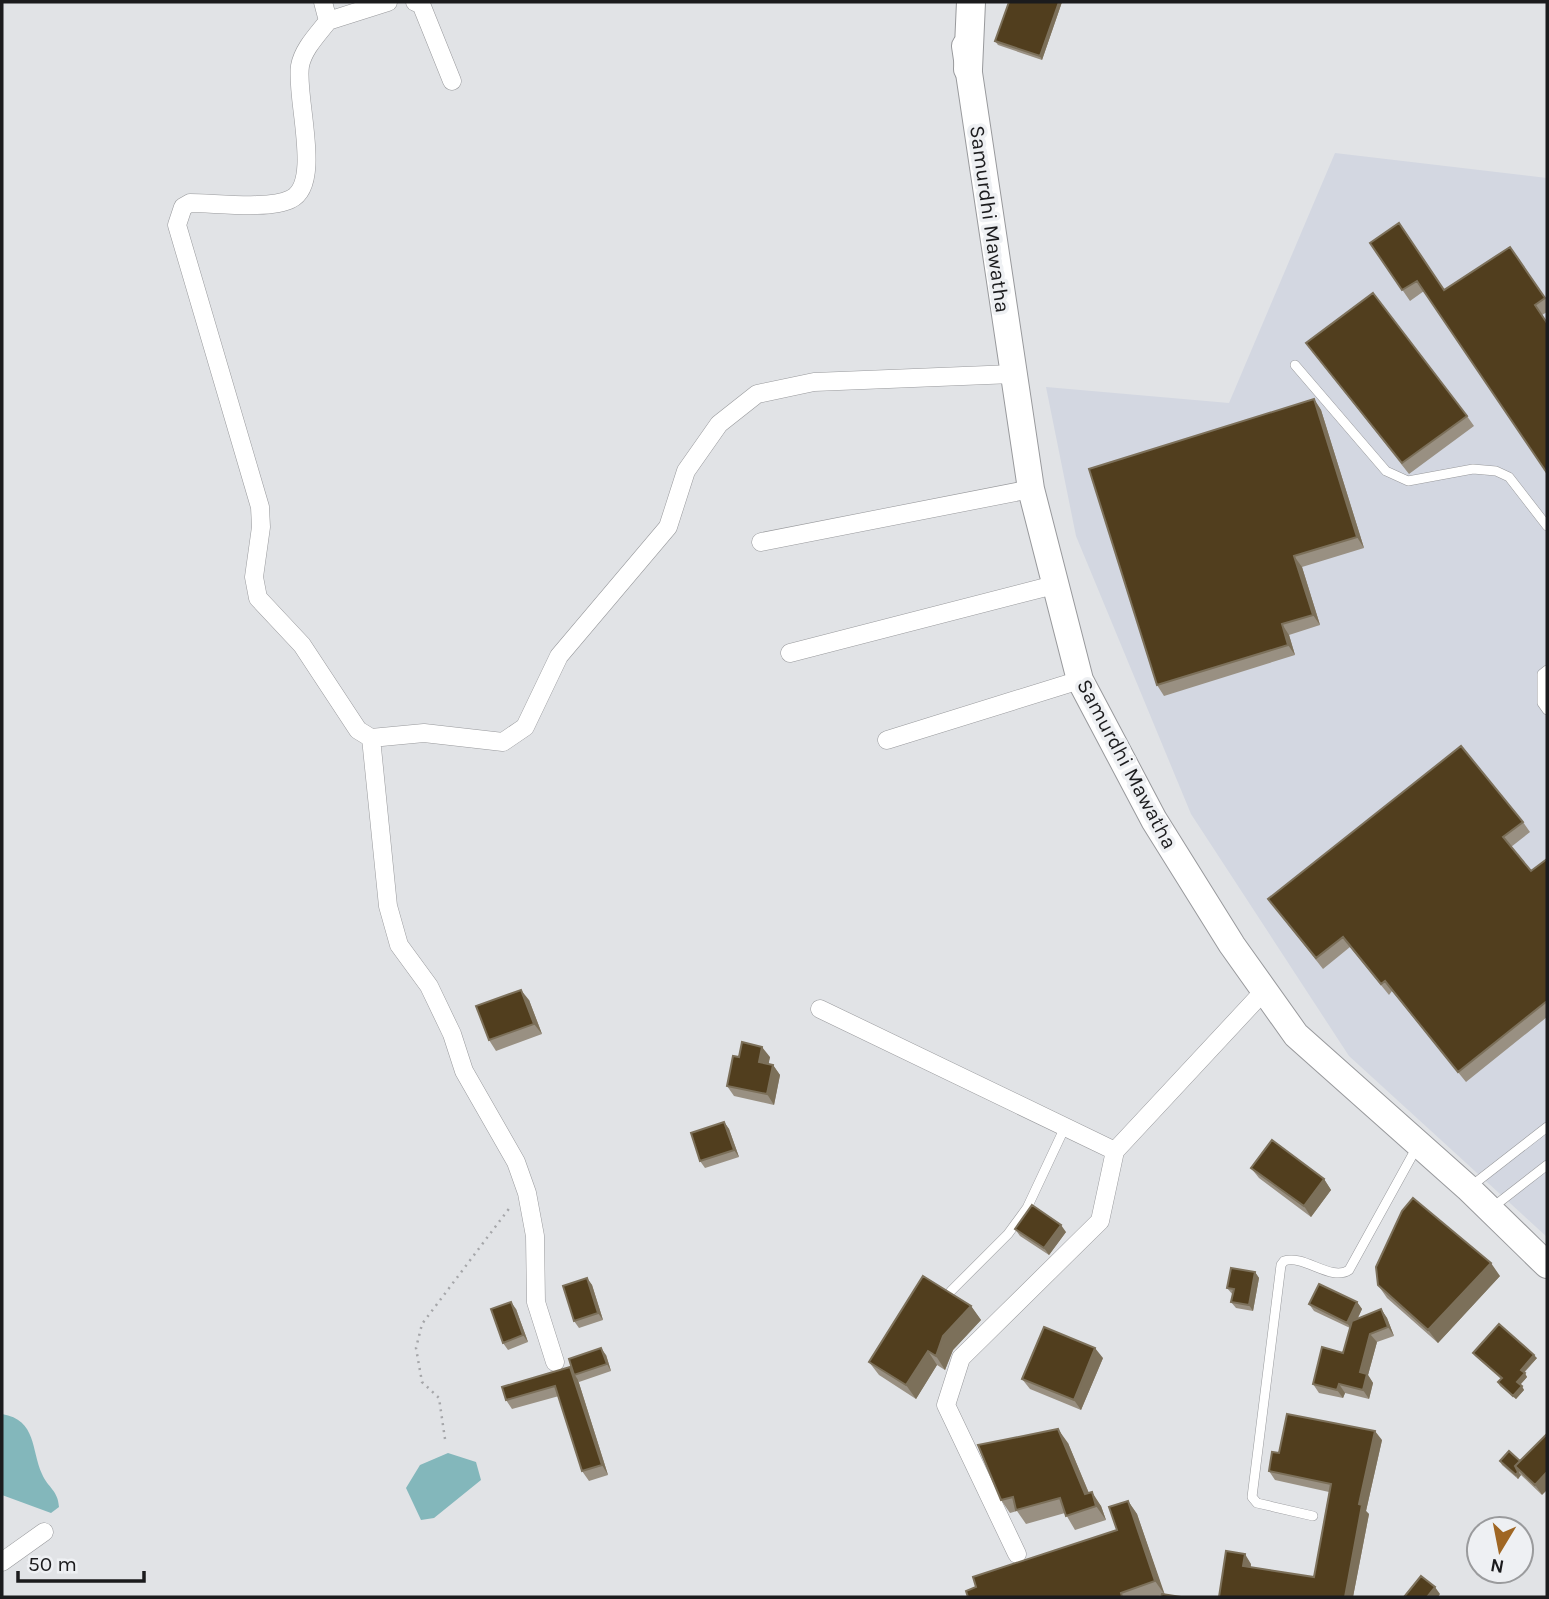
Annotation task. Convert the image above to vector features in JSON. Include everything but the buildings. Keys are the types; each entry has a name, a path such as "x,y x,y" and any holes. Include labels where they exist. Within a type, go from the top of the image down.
{"main road":[{"name":"Samurdhi Mawatha","path":"959,2 1031,489 1058,584 1080,680 1154,820 1264,991 1297,1035 1468,1188 1547,1265"},
{"path":"968,69 971,2"}],"street":[{"path":"323,2 328,21"},
{"path":"388,2 328,21 300,64 299,82 307,166 304,185 293,199 275,204 190,203 183,206 177,225 260,507 254,577 258,598 302,645 358,730 371,738 386,739 424,733 503,742 517,735 525,727 559,656 668,527 686,471 719,424 757,394 814,382 1013,374"},
{"path":"415,2 421,4 452,81"},
{"path":"761,542 1031,489"},
{"path":"790,653 1058,584"},
{"path":"887,740 1080,680"},
{"path":"371,738 388,906 399,945 429,986 452,1034 464,1071 516,1162 527,1193 535,1236 536,1302 555,1362"},
{"path":"1017,1554 946,1405 961,1358 1100,1221 1115,1151 1264,991"},
{"path":"820,1009 1115,1151"},
{"path":"2,1562 44,1532"}],"lane":[{"path":"1295,365 1386,471 1408,481 1473,469 1496,471 1509,477 1547,526"},
{"path":"1547,670 1542,674 1542,703 1547,710"},
{"path":"951,1291 1027,1208 1065,1127"},
{"path":"1468,1188 1547,1127"},
{"path":"1313,1516 1257,1503 1252,1497 1281,1265 1284,1261 1293,1259 1339,1273 1349,1270 1419,1144"},
{"path":"1490,1209 1547,1165"}],"path":[{"path":"445,1439 439,1398 422,1382 416,1348 422,1324 511,1206"}],"shaded area":[{"path":"1335,153 1547,178 1547,1237 1349,1056 1191,814 1076,536 1046,387 1229,403"}],"water":[{"path":"2,1414 21,1423 31,1437 42,1474 58,1501 59,1507 51,1513 2,1495"},
{"path":"448,1453 476,1462 481,1480 434,1518 421,1520 406,1488 420,1465"}]}
